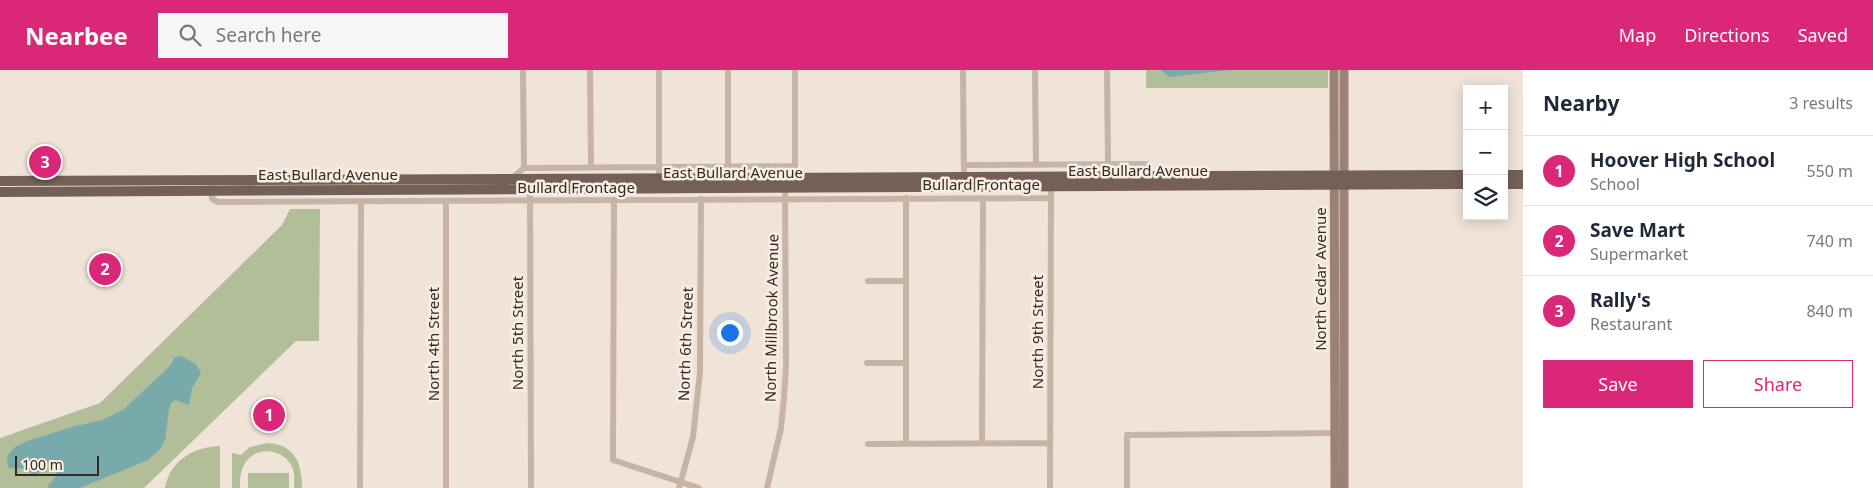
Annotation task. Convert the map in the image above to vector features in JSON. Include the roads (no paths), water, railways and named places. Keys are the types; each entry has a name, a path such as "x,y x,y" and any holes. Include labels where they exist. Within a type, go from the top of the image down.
{"main road":[{"name":"North Cedar Avenue","path":"1334,70 1339,179 1345,433 1344,488"},
{"name":"North Cedar Avenue","path":"1334,488 1339,179 1344,70"},
{"name":"East Bullard Avenue","path":"785,182 964,187 1146,175 1463,184"},
{"name":"East Bullard Avenue","path":"0,182 171,181 211,186 337,190 530,184 785,182 964,176 1051,181 1339,179 1463,175"},
{"path":"1508,175 1523,175"},
{"name":"East Bullard Avenue","path":"0,192 101,192 396,179 511,179 530,184"},
{"path":"337,190 359,185 390,185 396,179"},
{"path":"101,192 106,186 160,186 171,181"},
{"path":"1508,184 1523,184"}],"street":[{"path":"524,70 524,168"},
{"path":"590,70 591,167"},
{"path":"659,70 659,183"},
{"path":"728,70 728,166"},
{"path":"511,179 524,168 795,166 794,70"},
{"path":"963,70 964,187"},
{"path":"1035,70 1036,165"},
{"path":"1107,70 1108,164"},
{"path":"964,165 1146,164 1146,175"},
{"name":"North 9th Street","path":"1050,488 1051,181"},
{"name":"North Millbrook Avenue","path":"767,488 781,428 786,367 785,182"},
{"name":"North 5th Street","path":"530,184 531,488"},
{"name":"Bullard Frontage","path":"211,186 212,200 216,202 1051,198"},
{"path":"906,198 906,444"},
{"path":"982,443 983,198"},
{"path":"614,200 613,460 680,485 699,488"},
{"name":"North 6th Street","path":"680,485 692,437 700,372 701,200"},
{"path":"360,488 361,201"},
{"name":"North 4th Street","path":"446,201 446,488"},
{"path":"868,281 906,281"},
{"path":"867,363 906,363"},
{"path":"1127,488 1127,435 1345,433"},
{"path":"868,444 1050,443"}],"water":[{"path":"1161,70 1229,70 1169,77"},
{"path":"181,356 196,364 201,373 192,388 189,405 176,400 171,403 165,440 160,449 148,460 80,488 49,488 48,485 56,477 57,472 57,466 52,462 45,461 35,477 26,469 9,468 7,462 8,455 15,447 27,441 72,427 102,420 123,410 170,366 175,357"}],"place":[{"name":"Rally's","path":"45,162"},
{"name":"Save Mart","path":"105,269"},
{"name":"Hoover High School","path":"269,415"}]}
